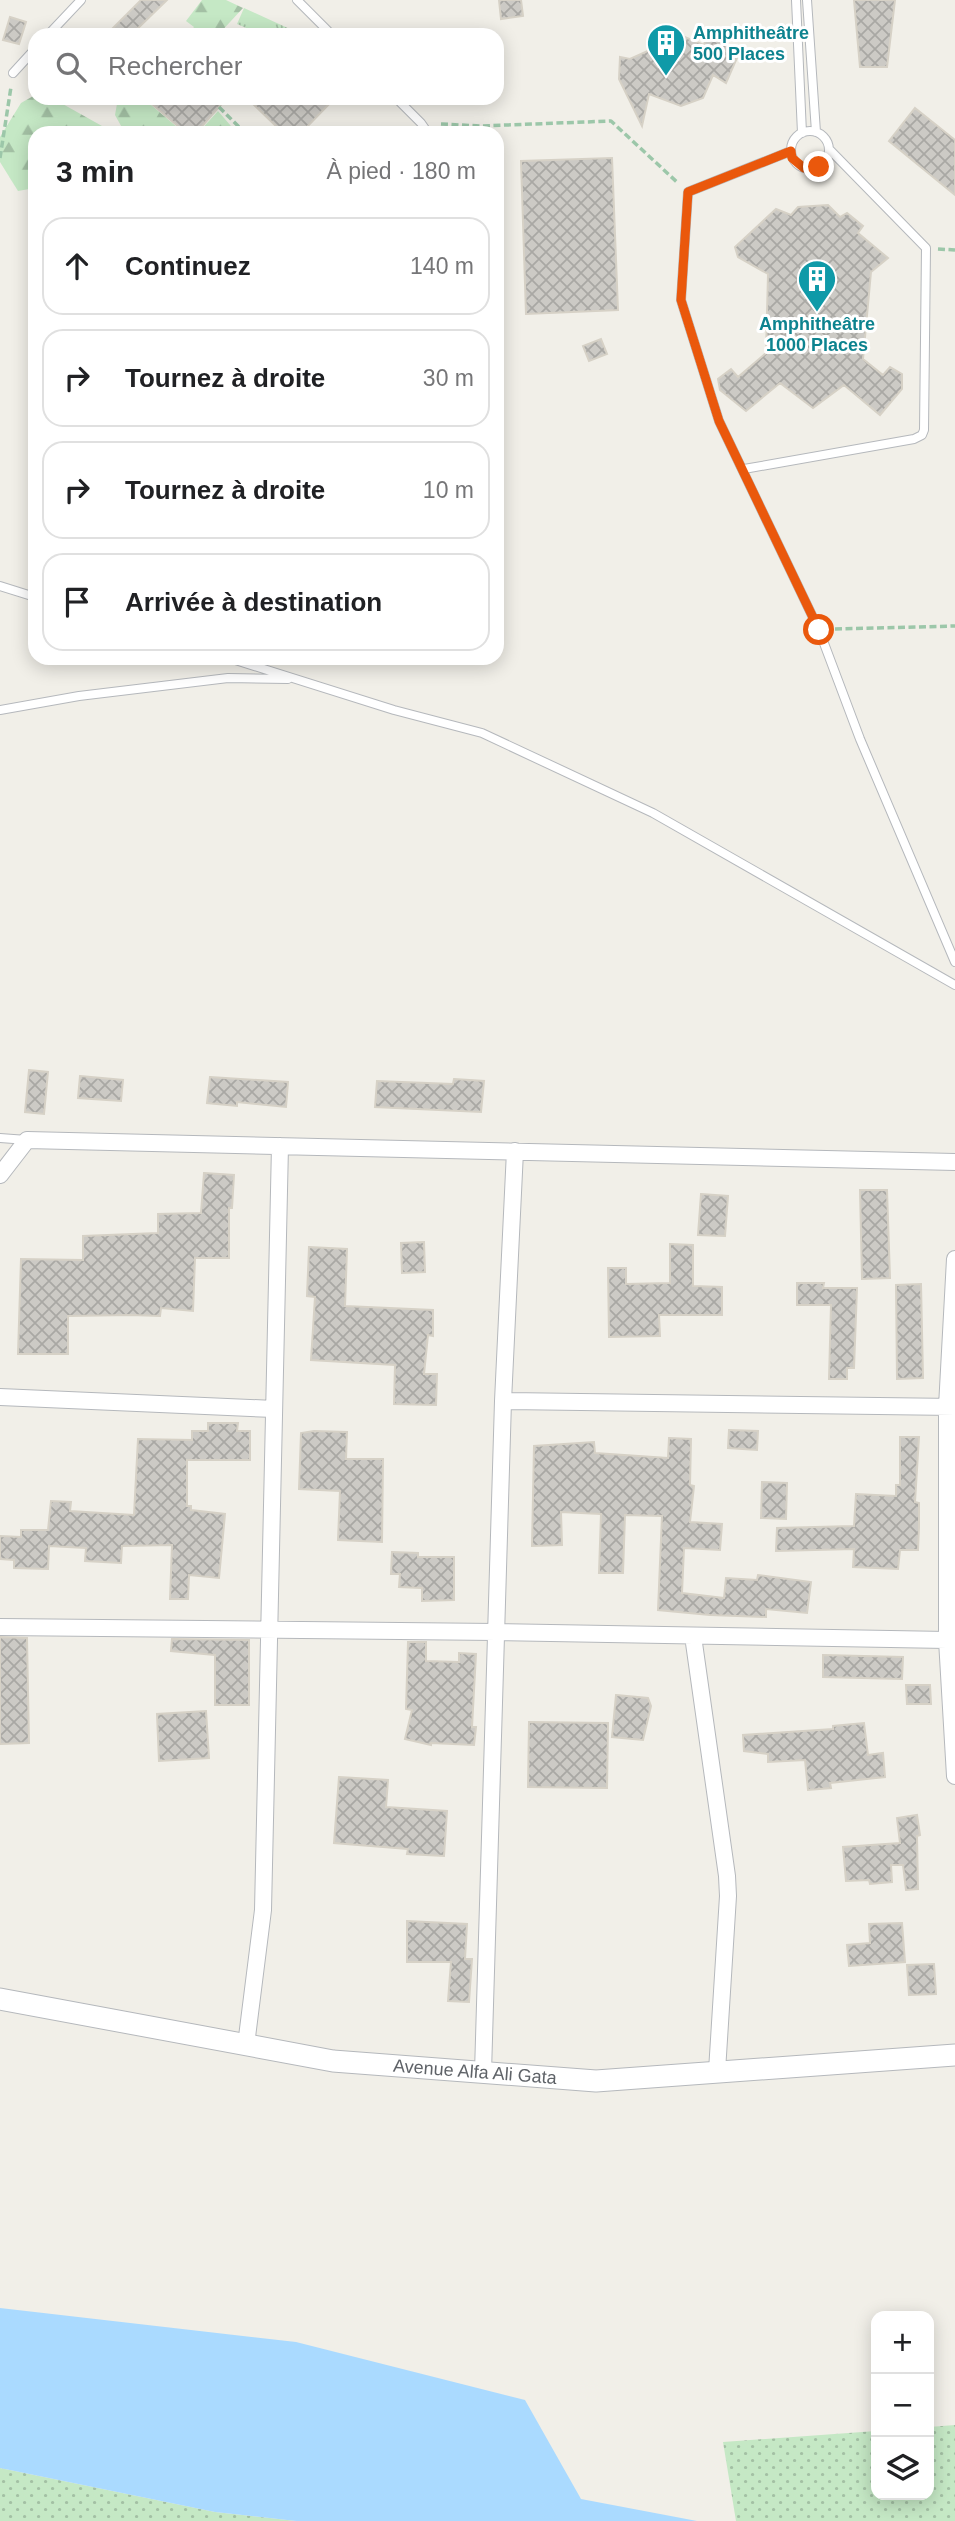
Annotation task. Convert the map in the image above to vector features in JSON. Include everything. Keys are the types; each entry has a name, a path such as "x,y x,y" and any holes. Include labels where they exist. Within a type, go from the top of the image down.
{"street":[{"path":"0,1175 27,1140 955,1162"},
{"path":"246,2045 263,1910 280,1146"},
{"path":"483,2072 503,1401 515,1151"},
{"path":"955,1259 947,1640 955,1776"},
{"path":"0,1397 274,1409"},
{"path":"503,1401 951,1407"},
{"path":"0,1627 947,1640"},
{"path":"693,1636 727,1876 717,2071"},
{"name":"Avenue Alfa Ali Gata","path":"0,1999 333,2061 596,2081 955,2055"}],"lane":[{"path":"54,28 80,0"},
{"path":"297,0 325,28"},
{"path":"796,0 802,132"},
{"path":"807,0 816,132"},
{"path":"13,73 28,57"},
{"path":"403,105 423,126"},
{"path":"744,469 914,439 922,435 924,430 926,248 829,149 823,135 802,132 795,137 791,151 797,164 811,169 824,163 829,149"},
{"path":"791,151 688,192 681,300 719,421 819,630 860,739 955,962"},
{"path":"0,586 28,595"},
{"path":"251,665 394,710 482,733 653,813 955,985"},
{"path":"0,710 79,696 228,678 298,680"},
{"path":"0,1138 27,1140"}],"path":[{"path":"0,158 13,73"},
{"path":"219,107 238,126"},
{"path":"421,123 481,126 611,121 688,192"},
{"path":"819,630 955,626"}],"green space":[{"path":"202,0 226,0 243,8 224,28 193,28 186,21"},
{"path":"244,8 288,28 246,28 237,24"},
{"path":"28,99 28,105 64,105 102,126 28,126 28,189 18,191 0,162 0,137 21,103"},
{"path":"117,105 151,105 176,126 121,126 115,115"},
{"path":"218,111 231,126 204,126"},
{"path":"955,2425 955,2521 736,2521 723,2442 871,2431 871,2500 934,2500 934,2427"},
{"path":"0,2468 215,2512 296,2521 0,2521"}],"water":[{"path":"0,2308 296,2342 525,2400 581,2499 697,2521 296,2521 215,2512 0,2468"}],"building":[{"path":"141,0 167,0 138,28 113,28"},
{"path":"499,0 521,0 523,16 501,19"},
{"path":"854,0 895,0 887,67 860,67"},
{"path":"10,17 26,22 19,44 3,40"},
{"name":"Amphitheâtre 500 Places","path":"707,34 740,51 726,83 713,75 703,98 681,106 649,94 642,126 619,79 620,57 630,59 650,50 653,43 680,35 704,45"},
{"path":"153,105 221,105 202,126 178,126"},
{"path":"254,105 328,105 308,126 276,126"},
{"path":"915,108 955,140 955,195 889,141"},
{"path":"612,158 618,310 526,314 521,161"},
{"name":"Amphitheâtre 1000 Places","path":"828,205 840,217 847,213 863,226 858,233 888,258 871,272 863,359 883,375 890,367 902,374 902,389 880,415 844,385 813,408 780,383 746,411 720,390 718,379 731,369 738,377 766,353 768,274 738,257 735,247 776,209 791,215 798,207"},
{"path":"601,339 607,354 589,361 583,346"},
{"path":"29,1070 48,1072 44,1114 25,1112"},
{"path":"80,1076 123,1080 121,1101 78,1098"},
{"path":"210,1077 288,1082 286,1107 237,1102 237,1106 207,1103"},
{"path":"454,1079 484,1081 481,1112 375,1107 377,1081 453,1084"},
{"path":"204,1173 234,1175 232,1208 229,1208 229,1258 195,1258 193,1311 161,1308 160,1316 68,1316 68,1354 18,1354 21,1259 83,1260 83,1236 158,1233 158,1214 201,1213"},
{"path":"860,1190 887,1190 890,1278 862,1279"},
{"path":"701,1194 728,1196 725,1236 698,1235"},
{"path":"424,1242 425,1272 402,1273 401,1243"},
{"path":"670,1244 693,1245 693,1286 722,1287 722,1315 659,1315 660,1336 609,1337 608,1268 626,1268 626,1284 670,1283"},
{"path":"309,1247 347,1249 345,1306 433,1310 433,1336 428,1335 424,1374 437,1374 436,1405 394,1404 395,1365 311,1360 315,1297 307,1296"},
{"path":"797,1283 824,1283 823,1288 857,1288 854,1368 847,1368 847,1379 829,1379 831,1305 797,1305"},
{"path":"921,1284 923,1378 897,1379 896,1285"},
{"path":"208,1423 238,1423 237,1431 250,1431 250,1460 187,1460 187,1506 191,1506 191,1510 225,1514 219,1578 189,1575 188,1599 170,1599 172,1545 122,1546 121,1563 85,1561 86,1548 49,1546 48,1569 14,1568 14,1560 0,1559 0,1536 21,1537 21,1530 48,1530 51,1501 71,1502 70,1511 134,1515 138,1439 192,1440 192,1431 208,1431"},
{"path":"729,1430 758,1431 757,1450 728,1448"},
{"path":"347,1432 346,1459 383,1459 382,1542 338,1540 340,1491 299,1489 301,1433"},
{"path":"900,1437 919,1437 915,1502 919,1503 919,1527 918,1550 900,1550 898,1569 853,1567 854,1549 776,1551 777,1528 854,1526 856,1494 896,1496 896,1485 900,1485"},
{"path":"669,1438 691,1439 690,1485 694,1486 690,1522 722,1524 720,1550 684,1548 682,1593 724,1598 726,1578 757,1580 758,1575 811,1582 807,1613 766,1609 766,1617 658,1610 662,1516 625,1515 623,1573 599,1573 601,1514 561,1512 562,1545 532,1546 534,1446 594,1442 595,1453 668,1458"},
{"path":"762,1482 787,1483 786,1519 761,1518"},
{"path":"392,1552 418,1553 418,1557 454,1557 454,1600 422,1601 422,1588 399,1587 400,1574 391,1574"},
{"path":"0,1637 27,1638 29,1743 0,1744"},
{"path":"172,1639 249,1640 249,1705 215,1705 215,1655 171,1651"},
{"path":"408,1642 426,1642 426,1661 459,1662 459,1653 476,1654 472,1727 476,1727 474,1745 431,1745 405,1739 412,1710 406,1709"},
{"path":"823,1655 903,1657 902,1679 823,1677"},
{"path":"906,1685 930,1685 931,1704 907,1704"},
{"path":"616,1695 648,1698 651,1706 643,1740 612,1737"},
{"path":"206,1711 209,1758 159,1761 157,1714"},
{"path":"529,1722 608,1723 607,1788 528,1787"},
{"path":"864,1723 868,1755 883,1753 885,1777 830,1783 831,1788 808,1790 805,1760 768,1762 768,1754 744,1751 743,1735 833,1729 833,1726"},
{"path":"339,1777 388,1780 386,1807 447,1811 444,1856 407,1854 408,1849 334,1843"},
{"path":"917,1815 920,1835 917,1836 918,1889 906,1890 903,1865 891,1865 892,1882 870,1884 869,1880 846,1881 843,1847 900,1843 897,1818"},
{"path":"407,1921 467,1924 465,1959 472,1959 469,2002 448,2001 451,1962 407,1962"},
{"path":"902,1923 905,1962 849,1966 847,1945 870,1943 869,1924"},
{"path":"934,1964 936,1994 909,1995 907,1965"}],"place":[{"name":"Amphitheâtre 500 Places","path":"666,77"},
{"name":"Amphitheâtre 1000 Places","path":"817,313"}],"route":[{"path":"819,167 811,169 797,164 791,151 688,192 681,300 719,421 819,630"}]}
